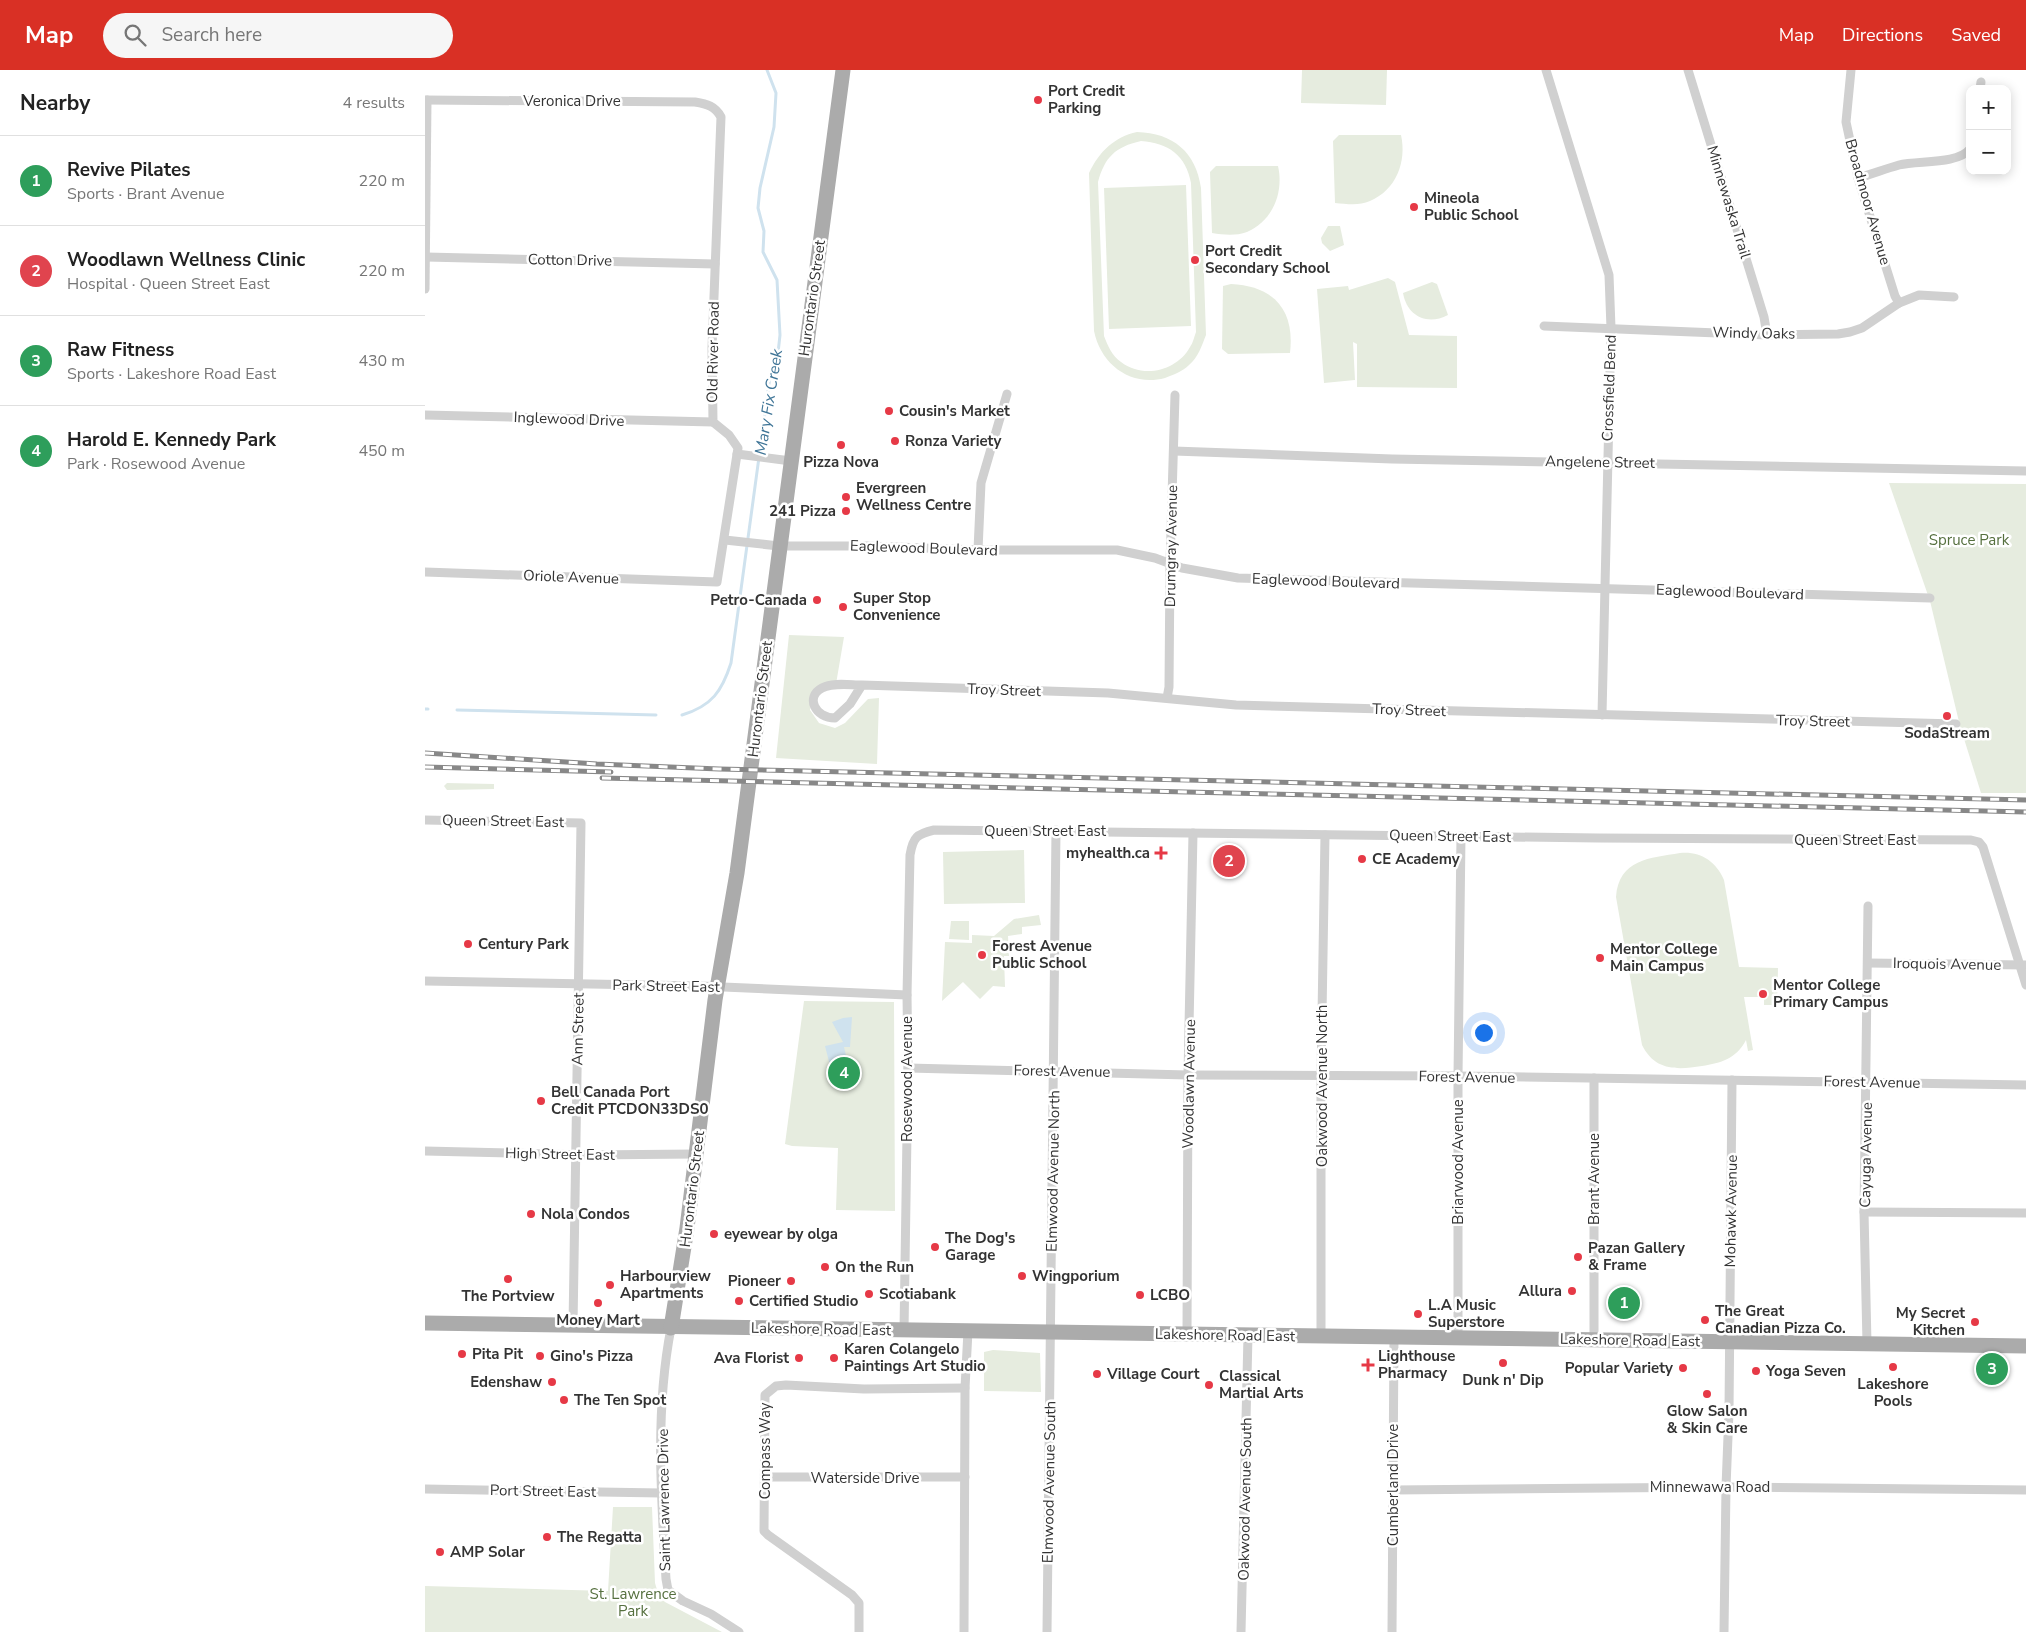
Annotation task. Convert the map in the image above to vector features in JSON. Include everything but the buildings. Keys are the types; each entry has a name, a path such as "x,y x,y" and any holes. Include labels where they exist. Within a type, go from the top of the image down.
{"main road":[{"name":"Hurontario Street","path":"671,1328 685,1244 717,988 737,873 843,70"},
{"name":"Lakeshore Road East","path":"425,1323 2026,1346"}],"street":[{"name":"Crossfield Bend","path":"1546,70 1609,275 1611,328 1603,588 1602,715"},
{"name":"Minnewaska Trail","path":"1688,70 1764,317 1767,335"},
{"name":"Broadmoor Avenue","path":"1851,70 1846,122 1858,178 1895,296 1899,303"},
{"path":"425,290 426,100"},
{"name":"Veronica Drive","path":"426,100 695,102 710,105 717,111"},
{"name":"Old River Road","path":"717,111 721,118 712,348 713,422 729,435 738,448 737,454"},
{"path":"1858,178 1901,165 1951,159 1962,156 1966,152"},
{"name":"Cotton Drive","path":"426,257 715,264"},
{"name":"Windy Oaks","path":"1544,326 1767,335 1850,332 1861,328 1899,303 1919,295 1954,297"},
{"path":"978,550 981,483 1007,394"},
{"name":"Drumgray Avenue","path":"1167,698 1169,686 1170,564 1175,395"},
{"name":"Inglewood Drive","path":"425,415 713,422"},
{"name":"Angelene Street","path":"1174,451 1392,459 2026,471"},
{"path":"725,540 737,454 791,461"},
{"name":"Eaglewood Boulevard","path":"725,540 779,546 869,546 978,550 1117,550 1155,558 1207,574 1238,578 1930,598"},
{"name":"Oriole Avenue","path":"425,572 717,582 725,540"},
{"name":"Troy Street","path":"862,685 850,704 835,718 826,718 817,711 814,702 815,694 821,688 829,685 862,685 1108,693 1236,705 1956,724"},
{"name":"Queen Street East","path":"425,820 581,822"},
{"name":"Ann Street","path":"573,1326 581,822"},
{"name":"Queen Street East","path":"922,832 934,830 1056,830 1325,835 1961,840 1979,842 1983,847 2023,965"},
{"name":"Elmwood Avenue North","path":"1051,1332 1056,830"},
{"name":"Rosewood Avenue","path":"903,1330 910,855 914,839 922,832"},
{"name":"Woodlawn Avenue","path":"1187,1334 1188,1075 1193,833"},
{"name":"Oakwood Avenue North","path":"1321,1336 1321,1076 1325,835"},
{"name":"Briarwood Avenue","path":"1458,1338 1457,1076 1461,836"},
{"name":"Cayuga Avenue","path":"1867,1343 1865,1212 1869,963 1868,906"},
{"name":"Iroquois Avenue","path":"1869,963 2023,965"},
{"path":"2023,965 2026,985"},
{"name":"Park Street East","path":"425,981 907,995"},
{"name":"Forest Avenue","path":"908,1068 1053,1070 1188,1075 1457,1076 2026,1085"},
{"name":"Brant Avenue","path":"1594,1078 1594,1340"},
{"name":"Mohawk Avenue","path":"1724,1632 1729,1411 1732,1080"},
{"name":"High Street East","path":"425,1151 576,1155 696,1154"},
{"path":"1865,1212 2026,1213"},
{"name":"Saint Lawrence Drive","path":"671,1328 663,1381 661,1493 665,1580 668,1590 683,1601 711,1614 739,1632"},
{"path":"964,1632 965,1388 968,1331"},
{"name":"Elmwood Avenue South","path":"1047,1632 1051,1332"},
{"name":"Oakwood Avenue South","path":"1241,1632 1248,1335"},
{"name":"Cumberland Drive","path":"1392,1632 1394,1490 1393,1337"},
{"name":"Compass Way","path":"859,1632 859,1603 852,1595 768,1536 764,1531 765,1395 776,1386 864,1389 965,1388"},
{"name":"Waterside Drive","path":"765,1478 965,1477"},
{"name":"Minnewawa Road","path":"1394,1490 1726,1486 2026,1490"},
{"name":"Port Street East","path":"425,1489 661,1493"}],"green space":[{"path":"1302,70 1387,70 1386,105 1301,103"},
{"path":"1137,132 1150,133 1161,136 1181,147 1194,164 1201,188 1206,335 1197,355 1187,367 1165,378 1152,380 1129,376 1119,371 1103,354 1094,331 1089,173 1097,158 1108,146 1129,134","holes":["1141,141 1151,142 1174,152 1189,173 1191,183 1196,332 1191,345 1177,362 1159,370 1149,371 1130,367 1118,360 1104,336 1098,182 1104,166 1112,154 1132,143"]},
{"path":"1339,135 1401,135 1401,165 1387,190 1362,204 1335,203 1333,141"},
{"path":"1216,166 1278,166 1278,195 1275,205 1264,221 1247,232 1239,234 1225,235 1212,233 1210,172"},
{"path":"1186,185 1191,326 1109,329 1104,188"},
{"path":"1328,226 1340,226 1344,245 1330,251 1322,243 1321,238"},
{"path":"1388,278 1395,282 1409,335 1457,336 1457,388 1357,387 1357,344 1353,342 1355,380 1324,383 1317,289 1348,286 1349,290"},
{"path":"1432,282 1437,284 1448,315 1440,318 1426,319 1413,313 1405,301 1403,293"},
{"path":"1231,284 1259,290 1270,295 1279,303 1289,324 1291,338 1290,353 1228,354 1222,349 1223,286"},
{"name":"Spruce Park","path":"1889,483 2026,484 2026,793 1981,793 1960,726 1930,601"},
{"path":"789,635 844,637 836,684 813,694 810,710 819,723 835,728 845,723 868,699 879,698 877,764 776,758"},
{"path":"447,783 494,784 494,789 447,790 444,786"},
{"path":"1024,850 1025,903 944,904 943,852"},
{"path":"1680,853 1701,856 1717,867 1721,873 1724,880 1739,967 1778,968 1777,1005 1764,1005 1764,997 1744,997 1753,1050 1748,1051 1746,1040 1738,1052 1722,1061 1709,1065 1675,1068 1667,1067 1653,1060 1642,1045 1616,897 1618,884 1630,868 1647,859"},
{"path":"1039,915 1041,925 1022,927 1022,934 1008,936 1009,956 1004,956 1005,987 993,986 980,999 963,982 942,1001 945,942 972,943 972,935 994,936 1014,919"},
{"path":"951,921 969,921 969,940 949,939"},
{"path":"804,1001 894,1002 895,1211 836,1210 838,1148 785,1144"},
{"path":"993,1350 1040,1353 1041,1392 984,1391 984,1352"},
{"name":"St. Lawrence Park","path":"613,1507 652,1507 655,1583 658,1593 665,1602 722,1632 425,1632 425,1586 608,1591"}],"water":[{"path":"852,1017 850,1047 844,1047 851,1077 834,1081 825,1046 843,1042 832,1022"}],"waterway":[{"name":"Mary Fix Creek","path":"682,715 701,707 714,696 724,682 731,663 771,369 778,353 780,335 777,280 763,252 764,231 758,208 760,188 774,127 776,93 767,70"},
{"name":"Mary Fix Creek","path":"457,710 656,715"}],"railway":[{"path":"425,753 597,764 719,769 2026,800"},
{"path":"425,767 611,772"},
{"path":"602,778 2026,812"}],"place":[{"name":"Port Credit Parking","path":"1038,100"},
{"name":"Mineola Public School","path":"1414,207"},
{"name":"Port Credit Secondary School","path":"1195,260"},
{"name":"Cousin's Market","path":"889,411"},
{"name":"Ronza Variety","path":"895,441"},
{"name":"Pizza Nova","path":"841,445"},
{"name":"Evergreen Wellness Centre","path":"846,497"},
{"name":"241 Pizza","path":"846,511"},
{"name":"Petro-Canada","path":"817,600"},
{"name":"Super Stop Convenience","path":"843,607"},
{"name":"SodaStream","path":"1947,716"},
{"name":"myhealth.ca","path":"1161,853"},
{"name":"CE Academy","path":"1362,859"},
{"name":"Woodlawn Wellness Clinic","path":"1229,861"},
{"name":"Century Park","path":"468,944"},
{"name":"Forest Avenue Public School","path":"982,955"},
{"name":"Mentor College Main Campus","path":"1600,958"},
{"name":"Mentor College Primary Campus","path":"1763,994"},
{"name":"Harold E. Kennedy Park","path":"844,1073"},
{"name":"Bell Canada Port Credit PTCDON33DS0","path":"541,1101"},
{"name":"Nola Condos","path":"531,1214"},
{"name":"eyewear by olga","path":"714,1234"},
{"name":"The Dog's Garage","path":"935,1247"},
{"name":"Pazan Gallery & Frame","path":"1578,1257"},
{"name":"On the Run","path":"825,1267"},
{"name":"Wingporium","path":"1022,1276"},
{"name":"The Portview","path":"508,1279"},
{"name":"Pioneer","path":"791,1281"},
{"name":"Harbourview Apartments","path":"610,1285"},
{"name":"Allura","path":"1572,1291"},
{"name":"Scotiabank","path":"869,1294"},
{"name":"LCBO","path":"1140,1295"},
{"name":"Certified Studio","path":"739,1301"},
{"name":"Money Mart","path":"598,1303"},
{"name":"Revive Pilates","path":"1624,1303"},
{"name":"L.A Music Superstore","path":"1418,1314"},
{"name":"The Great Canadian Pizza Co.","path":"1705,1320"},
{"name":"My Secret Kitchen","path":"1975,1322"},
{"name":"Pita Pit","path":"462,1354"},
{"name":"Gino's Pizza","path":"540,1356"},
{"name":"Ava Florist","path":"799,1358"},
{"name":"Karen Colangelo Paintings Art Studio","path":"834,1358"},
{"name":"Dunk n' Dip","path":"1503,1363"},
{"name":"Lighthouse Pharmacy","path":"1368,1365"},
{"name":"Lakeshore Pools","path":"1893,1367"},
{"name":"Popular Variety","path":"1683,1368"},
{"name":"Raw Fitness","path":"1992,1369"},
{"name":"Yoga Seven","path":"1756,1371"},
{"name":"Village Court","path":"1097,1374"},
{"name":"Edenshaw","path":"552,1382"},
{"name":"Classical Martial Arts","path":"1209,1385"},
{"name":"Glow Salon & Skin Care","path":"1707,1394"},
{"name":"The Ten Spot","path":"564,1400"},
{"name":"The Regatta","path":"547,1537"},
{"name":"AMP Solar","path":"440,1552"}]}
